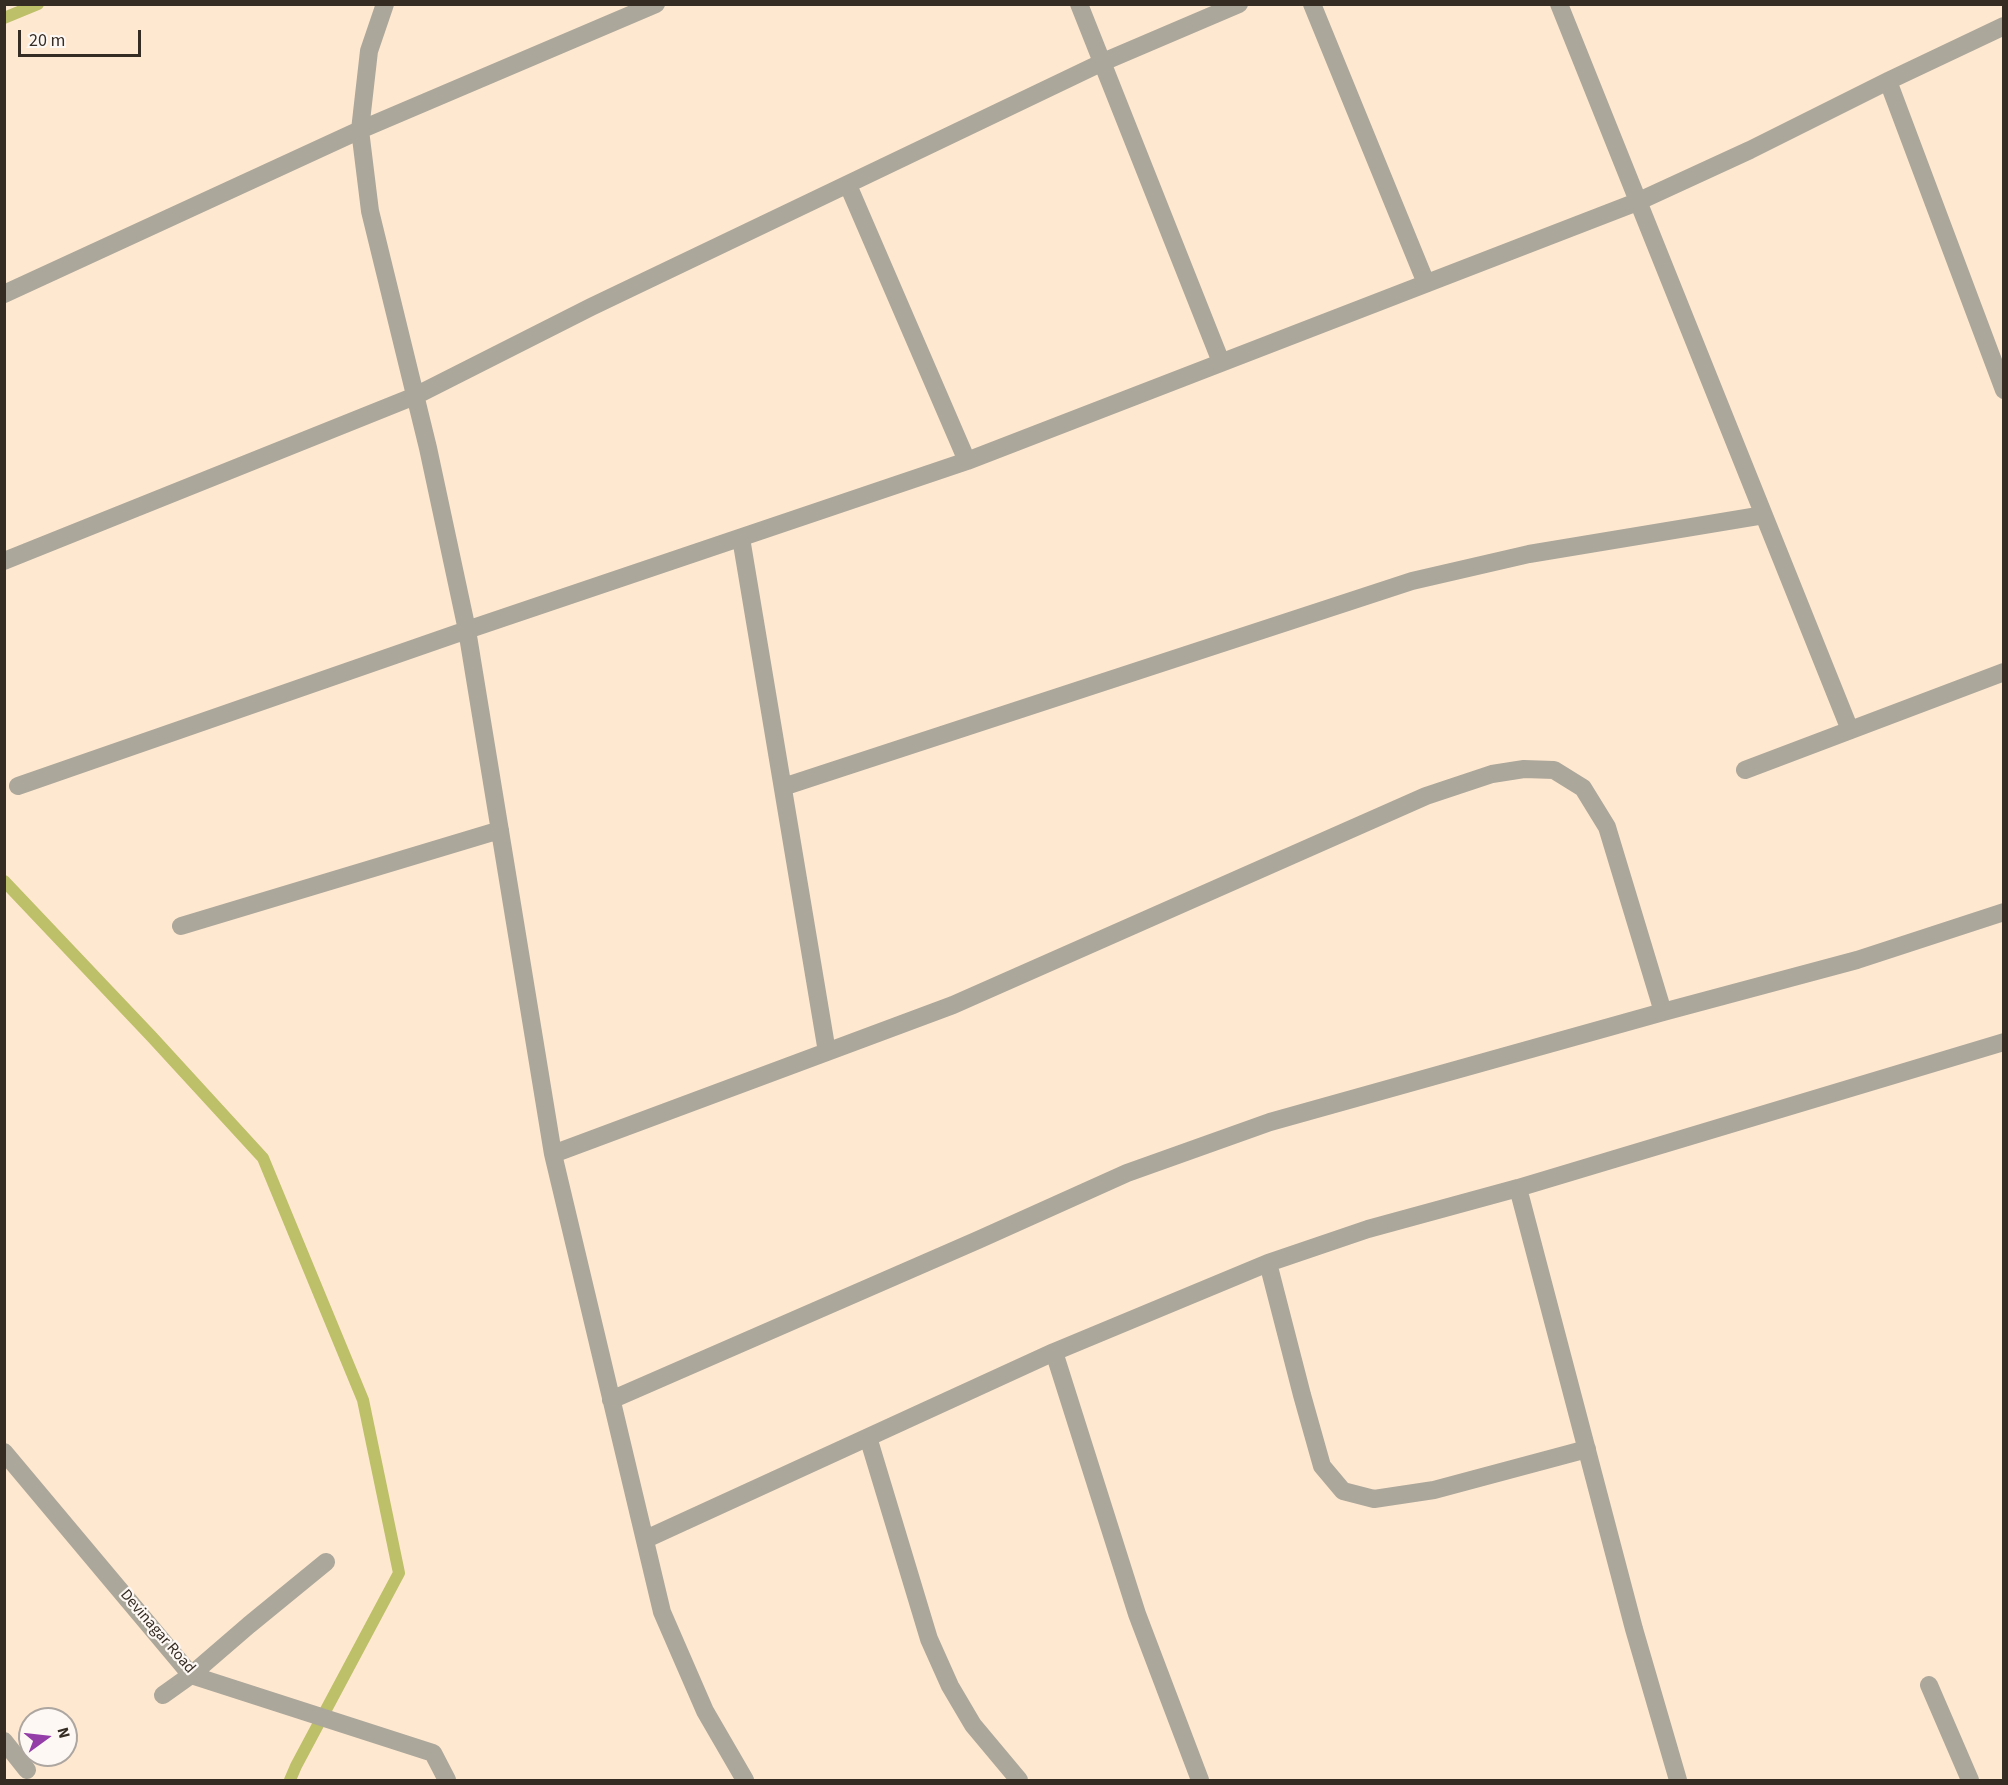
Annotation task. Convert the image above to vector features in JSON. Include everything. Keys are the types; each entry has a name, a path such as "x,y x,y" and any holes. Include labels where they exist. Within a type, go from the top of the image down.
{"street":[{"path":"385,4 369,51 360,130 370,211 415,396 466,630 553,1154 662,1612 705,1711 745,1780"},
{"path":"4,294 360,130 656,4"},
{"path":"1079,4 1221,362"},
{"path":"4,561 415,396 591,307 1103,62 1239,4"},
{"path":"1312,4 1426,283"},
{"path":"1559,4 1850,730"},
{"path":"18,786 466,630 967,461 1637,202 1750,150 2004,26"},
{"path":"1888,81 2004,390"},
{"path":"848,185 967,461"},
{"path":"783,787 1412,581 1529,554 1764,514"},
{"path":"741,538 827,1052"},
{"path":"1745,770 2004,672"},
{"path":"553,1154 953,1005 1426,796 1492,774 1524,769 1554,770 1583,789 1607,827 1663,1012"},
{"path":"181,926 501,830"},
{"path":"611,1400 968,1245 1127,1173 1270,1122 1857,960 2004,912"},
{"path":"646,1539 1054,1352 1268,1263 1368,1229 1518,1188 2004,1042"},
{"path":"1518,1188 1634,1629 1678,1780"},
{"path":"1268,1263 1322,1466 1343,1491 1374,1499 1434,1490 1587,1449"},
{"path":"1054,1352 1137,1614 1200,1780"},
{"path":"868,1437 929,1639 950,1686 973,1725 1019,1780"},
{"name":"Devinagar Road","path":"4,1452 191,1675 433,1753 447,1780"},
{"path":"163,1695 191,1675 326,1562"},
{"path":"1929,1685 1970,1780"},
{"path":"4,1741 27,1770"}],"waterway":[{"path":"4,18 38,4"},
{"path":"4,881 263,1158 363,1400 399,1573 290,1780"}]}
